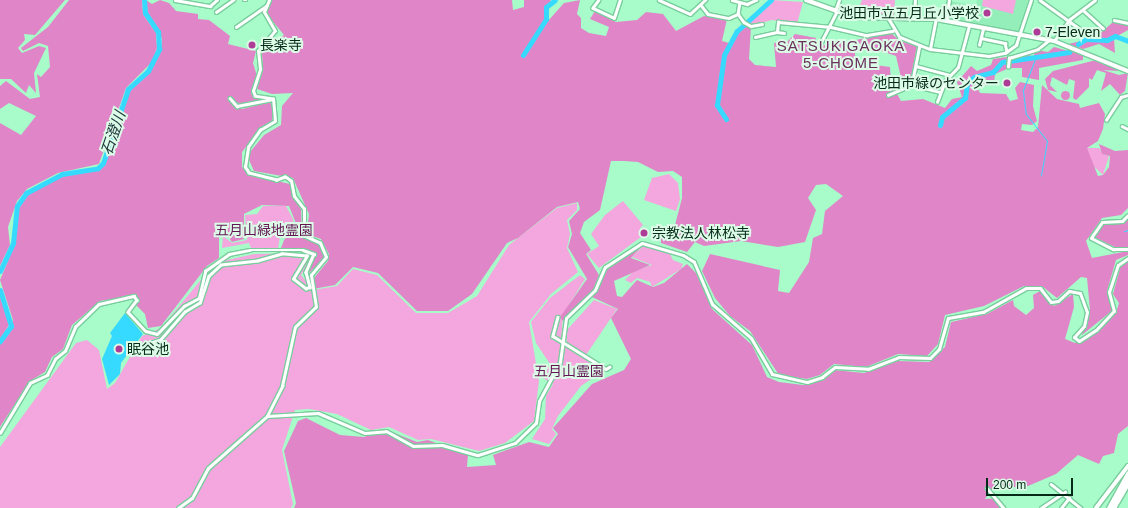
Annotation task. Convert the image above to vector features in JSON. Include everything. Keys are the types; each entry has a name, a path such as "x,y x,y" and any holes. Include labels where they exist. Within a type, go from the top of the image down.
{"highway":[{"path":"1108,508 1128,474"},
{"path":"1114,508 1128,482"},
{"path":"1114,508 1128,486"}],"main road":[{"path":"806,0 836,11 863,18 936,19 1051,41 1128,71"},
{"path":"1096,508 1128,466"}],"street":[{"path":"175,0 210,6 217,0"},
{"path":"216,12 233,0"},
{"path":"268,0 265,16 275,31 258,51 260,70 253,95 273,99"},
{"path":"599,0 593,8 614,18 620,0"},
{"path":"659,0 690,14 705,0"},
{"path":"732,0 751,4 756,0"},
{"path":"818,48 831,27 839,0"},
{"path":"914,19 915,0"},
{"path":"946,21 949,0"},
{"path":"1008,67 1009,54 1020,36 1031,0"},
{"path":"1040,0 1070,19 1080,29"},
{"path":"777,32 778,22 831,27 867,35 893,31 930,49 961,55 989,56 1009,54 1038,48 1051,41 1070,19 1096,0"},
{"path":"740,2 738,14 744,23 762,24"},
{"path":"701,5 708,14 729,18 738,14"},
{"path":"236,27 267,6"},
{"path":"1083,10 1103,28"},
{"path":"889,19 893,31"},
{"path":"930,49 936,19"},
{"path":"1114,20 1128,23"},
{"path":"937,102 940,92 949,75 958,67 969,26"},
{"path":"979,45 983,28"},
{"path":"755,37 777,32 784,33"},
{"path":"981,38 1005,43 1009,54"},
{"path":"912,85 920,45"},
{"path":"916,66 949,75"},
{"path":"888,95 912,85 940,92"},
{"path":"1106,120 1121,97 1128,94"},
{"path":"230,98 237,106 273,99"},
{"path":"273,99 274,122 260,130 248,148 245,167 249,173 277,180 285,177 291,181 294,196 304,209 304,236 320,243 326,257 310,275 310,287"},
{"path":"1122,126 1128,129"},
{"path":"1128,215 1122,221 1102,222 1092,238 1113,249 1128,249"},
{"path":"267,416 318,413 365,433 386,431 413,446 442,444 483,455 515,442 536,423 539,401 560,362 564,322 595,290 605,267 642,243 683,255 694,262 712,304 751,338 772,374 807,382 822,377 835,367 868,369 899,357 930,358 939,349 948,318 983,312 1026,288 1040,288 1051,302 1058,301 1069,291 1080,293 1087,312 1084,326 1074,337 1079,340 1096,330 1114,311 1108,292 1118,264 1128,258"},
{"path":"0,433 30,383 48,375 55,359 65,351 76,327 99,304 134,296 137,300 128,312 146,331 157,334 184,306 199,298 203,275 209,268 229,254 250,250 312,252 314,260 305,277 310,287 316,307 295,327 282,386 267,416 208,468 192,498 178,508"},
{"path":"151,343 161,340 185,312 200,303 208,276 221,265 258,261 282,254 307,256 293,279 306,290 310,287"},
{"path":"558,317 553,336 606,369 609,367"},
{"path":"1050,484 1065,492 1069,498 1081,508"},
{"path":"987,488 1004,508"},
{"path":"1041,508 1065,492"},
{"path":"1061,508 1069,498"}],"shaded area":[{"path":"0,0 65,0 35,35 24,34 25,40 18,48 22,53 39,46 46,48 34,73 36,93 29,85 26,93 11,79 0,79"},
{"path":"69,0 142,0 143,14 156,33 157,48 152,62 126,88 99,164 58,173 27,189 17,201 8,227 10,245 0,266 0,123 21,135 36,116 9,103 0,109 0,86 6,81 30,99 40,97 37,74 41,77 50,67 48,46 39,43 23,51 21,48 48,27"},
{"path":"146,0 152,4 160,0 169,3 176,11 198,14 198,19 209,20 230,36 228,44 256,51 253,63 257,76 251,94 264,100 241,104 227,98 233,106 242,109 270,102 274,112 271,123 262,126 242,152 242,167 249,175 290,184 293,199 301,206 302,237 320,244 325,257 309,273 315,253 281,248 284,240 297,226 289,206 262,205 244,214 244,239 232,242 226,235 219,234 219,258 207,266 161,326 148,328 145,314 136,305 135,295 100,301 72,325 63,349 52,357 45,372 30,381 0,427 0,343 9,334 13,320 0,280 15,244 19,207 28,194 60,177 99,170 105,164 130,90 149,73 161,49 162,39 148,13"},
{"path":"272,0 512,0 513,10 524,7 524,0 551,0 545,10 548,21 564,3 580,0 577,14 581,18 581,28 589,33 606,36 609,27 590,19 595,11 616,22 637,20 646,12 663,14 676,31 704,16 727,19 722,41 729,43 745,22 751,27 749,59 755,65 776,67 774,43 787,42 795,34 816,38 816,48 842,39 854,48 857,66 868,64 890,67 891,83 901,101 923,99 945,108 952,99 962,97 957,82 971,66 977,71 991,65 993,59 1007,57 1007,69 995,74 994,84 977,87 980,93 1006,94 1010,101 1018,99 1015,88 1020,82 1034,85 1033,106 1037,121 1032,125 1022,124 1021,130 1033,132 1038,127 1042,85 1057,99 1079,104 1080,108 1099,103 1105,114 1103,129 1098,141 1087,148 1098,176 1103,175 1109,167 1110,156 1102,154 1099,144 1115,151 1128,150 1128,208 1121,215 1102,218 1086,241 1092,258 1128,251 1128,255 1116,260 1107,291 1113,310 1082,335 1090,310 1087,278 1081,277 1057,298 1043,287 1024,286 984,306 945,315 938,344 927,356 898,354 866,367 834,364 820,375 807,379 779,375 750,331 730,316 715,298 702,271 710,254 780,270 778,291 789,293 809,262 813,238 822,234 825,211 843,196 826,184 816,185 808,198 816,210 805,242 778,247 741,241 704,246 695,242 687,252 661,243 661,234 675,225 682,198 682,177 673,171 658,172 638,162 624,161 611,161 600,210 584,222 580,233 591,250 586,254 599,275 593,290 563,321 560,317 587,279 568,247 572,234 569,221 580,209 578,202 557,207 518,238 507,243 472,294 448,311 417,311 378,273 353,267 335,285 313,289 314,278 328,261 329,254 321,239 307,234 309,214 293,178 254,171 249,160 250,152 264,135 281,125 282,106 293,93 272,94 257,89 263,70 262,53 284,35 266,13"},
{"name":"池田市立五月丘小学校","path":"977,0 1028,0 1019,33 948,19 951,1 976,6"},
{"path":"1113,22 1128,25 1128,30 1114,38 1115,53 1099,44 1083,49 1068,44 1095,38"},
{"path":"891,33 900,41 917,46 909,87 899,90 893,83 902,82 896,56 851,41"},
{"path":"1054,47 1083,55 1083,60 1039,68 1039,80 1022,77 1022,68 1010,68 1010,58 1027,53 1033,58 1036,50 1048,52"},
{"path":"1096,60 1119,71 1103,70 1119,75 1128,73 1125,91 1120,95 1110,84 1101,91 1106,73 1097,70 1092,80 1089,78 1089,87 1076,100 1073,98 1075,81 1069,79 1067,85 1052,77 1050,85 1057,92 1048,90 1045,79 1053,71"},
{"path":"1065,90 1070,95 1065,100 1060,95"},
{"path":"1128,218 1128,247 1115,247 1094,237 1102,225"},
{"path":"644,245 647,246 642,246 631,258 650,265 614,281 617,296 622,297 637,280 653,287 664,283 687,264 696,273 712,309 752,345 767,377 779,382 803,385 824,380 834,370 864,373 898,361 929,362 945,347 951,322 987,314 1013,300 1014,306 1026,315 1034,308 1033,295 1040,291 1054,306 1073,294 1074,307 1065,339 1075,343 1099,330 1103,322 1116,313 1119,303 1113,294 1121,265 1128,260 1128,426 1118,434 1114,453 1103,456 1099,464 1078,455 1056,474 1028,486 992,489 985,499 999,498 1006,508 294,508 296,503 284,451 298,421 306,418 340,435 364,437 384,429 417,442 428,440 468,455 467,467 496,465 493,455 529,442 549,447 558,434 553,428 592,384 624,370 631,359 611,318 618,309 592,297 606,268 636,247"},
{"path":"0,296 9,325 0,339"}],"green space":[{"path":"771,0 803,2 797,24 772,20 753,25 746,23 759,15"},
{"path":"862,0 895,0 894,16 856,15"},
{"path":"983,0 1016,0 1013,14 982,6"},
{"path":"1087,148 1099,148 1103,154 1109,156 1103,175 1087,160"},
{"path":"669,174 678,183 680,199 676,211 644,200 652,178"},
{"path":"623,201 643,225 640,228 641,237 599,268 587,254 599,246 591,234 605,215"},
{"path":"577,203 577,210 567,220 570,234 567,248 578,272 551,294 529,322 539,381 534,421 505,443 479,451 431,439 418,440 389,427 371,430 337,414 309,409 295,410 282,450 293,504 291,508 0,508 0,447 76,343 87,340 99,350 107,389 115,383 142,336 161,328 204,276 223,261 254,254 308,253 311,258 301,275 313,290 337,286 353,269 377,275 416,313 448,313 477,296 509,245 557,208"},
{"name":"五月山緑地霊園","path":"263,206 286,206 293,219 294,229 280,237 278,249 251,248 249,243 222,248 223,236 232,243 247,240 245,215 257,214"},
{"path":"643,246 669,252 673,260 683,264 681,269 652,287 650,282 637,278 631,283 625,280 634,271 652,265 632,257"},
{"name":"五月山霊園","path":"580,275 585,279 563,314 561,343 567,347 566,331 594,300 617,309 584,358 604,370 581,386 558,416 552,429 556,434 549,444 532,439 545,419 546,396 553,384 543,378 550,364 536,343 531,322 550,298"}],"water":[{"path":"125,313 143,334 121,363 120,374 109,385 102,359 112,336 110,333"}],"waterway":[{"name":"石澄川","path":"0,271 13,243 17,206 26,193 62,174 98,168 103,163 128,89 148,71 159,49 158,32 145,13 144,0"},
{"path":"523,55 546,19 546,7 555,0"},
{"path":"726,119 717,105 724,55 737,31 771,0"},
{"path":"1078,44 1086,39 1107,40 1115,36 1128,41"},
{"path":"940,125 942,117 965,98 967,83 974,77 993,72 1002,62 1069,52"},
{"path":"1035,59 1023,91 1026,114 1047,141 1041,175"},
{"path":"1124,231 1128,230"},
{"name":"石澄川","path":"0,290 11,326 0,341"}],"place":[{"name":"池田市立五月丘小学校","path":"987,13"},
{"name":"7-Eleven","path":"1037,32"},
{"name":"長楽寺","path":"252,45"},
{"name":"池田市緑のセンター","path":"1007,83"},
{"name":"宗教法人林松寺","path":"644,233"},
{"name":"眠谷池","path":"119,349"}],"district":[{"name":"SATSUKIGAOKA 5-CHOME","path":"841,54"}]}
